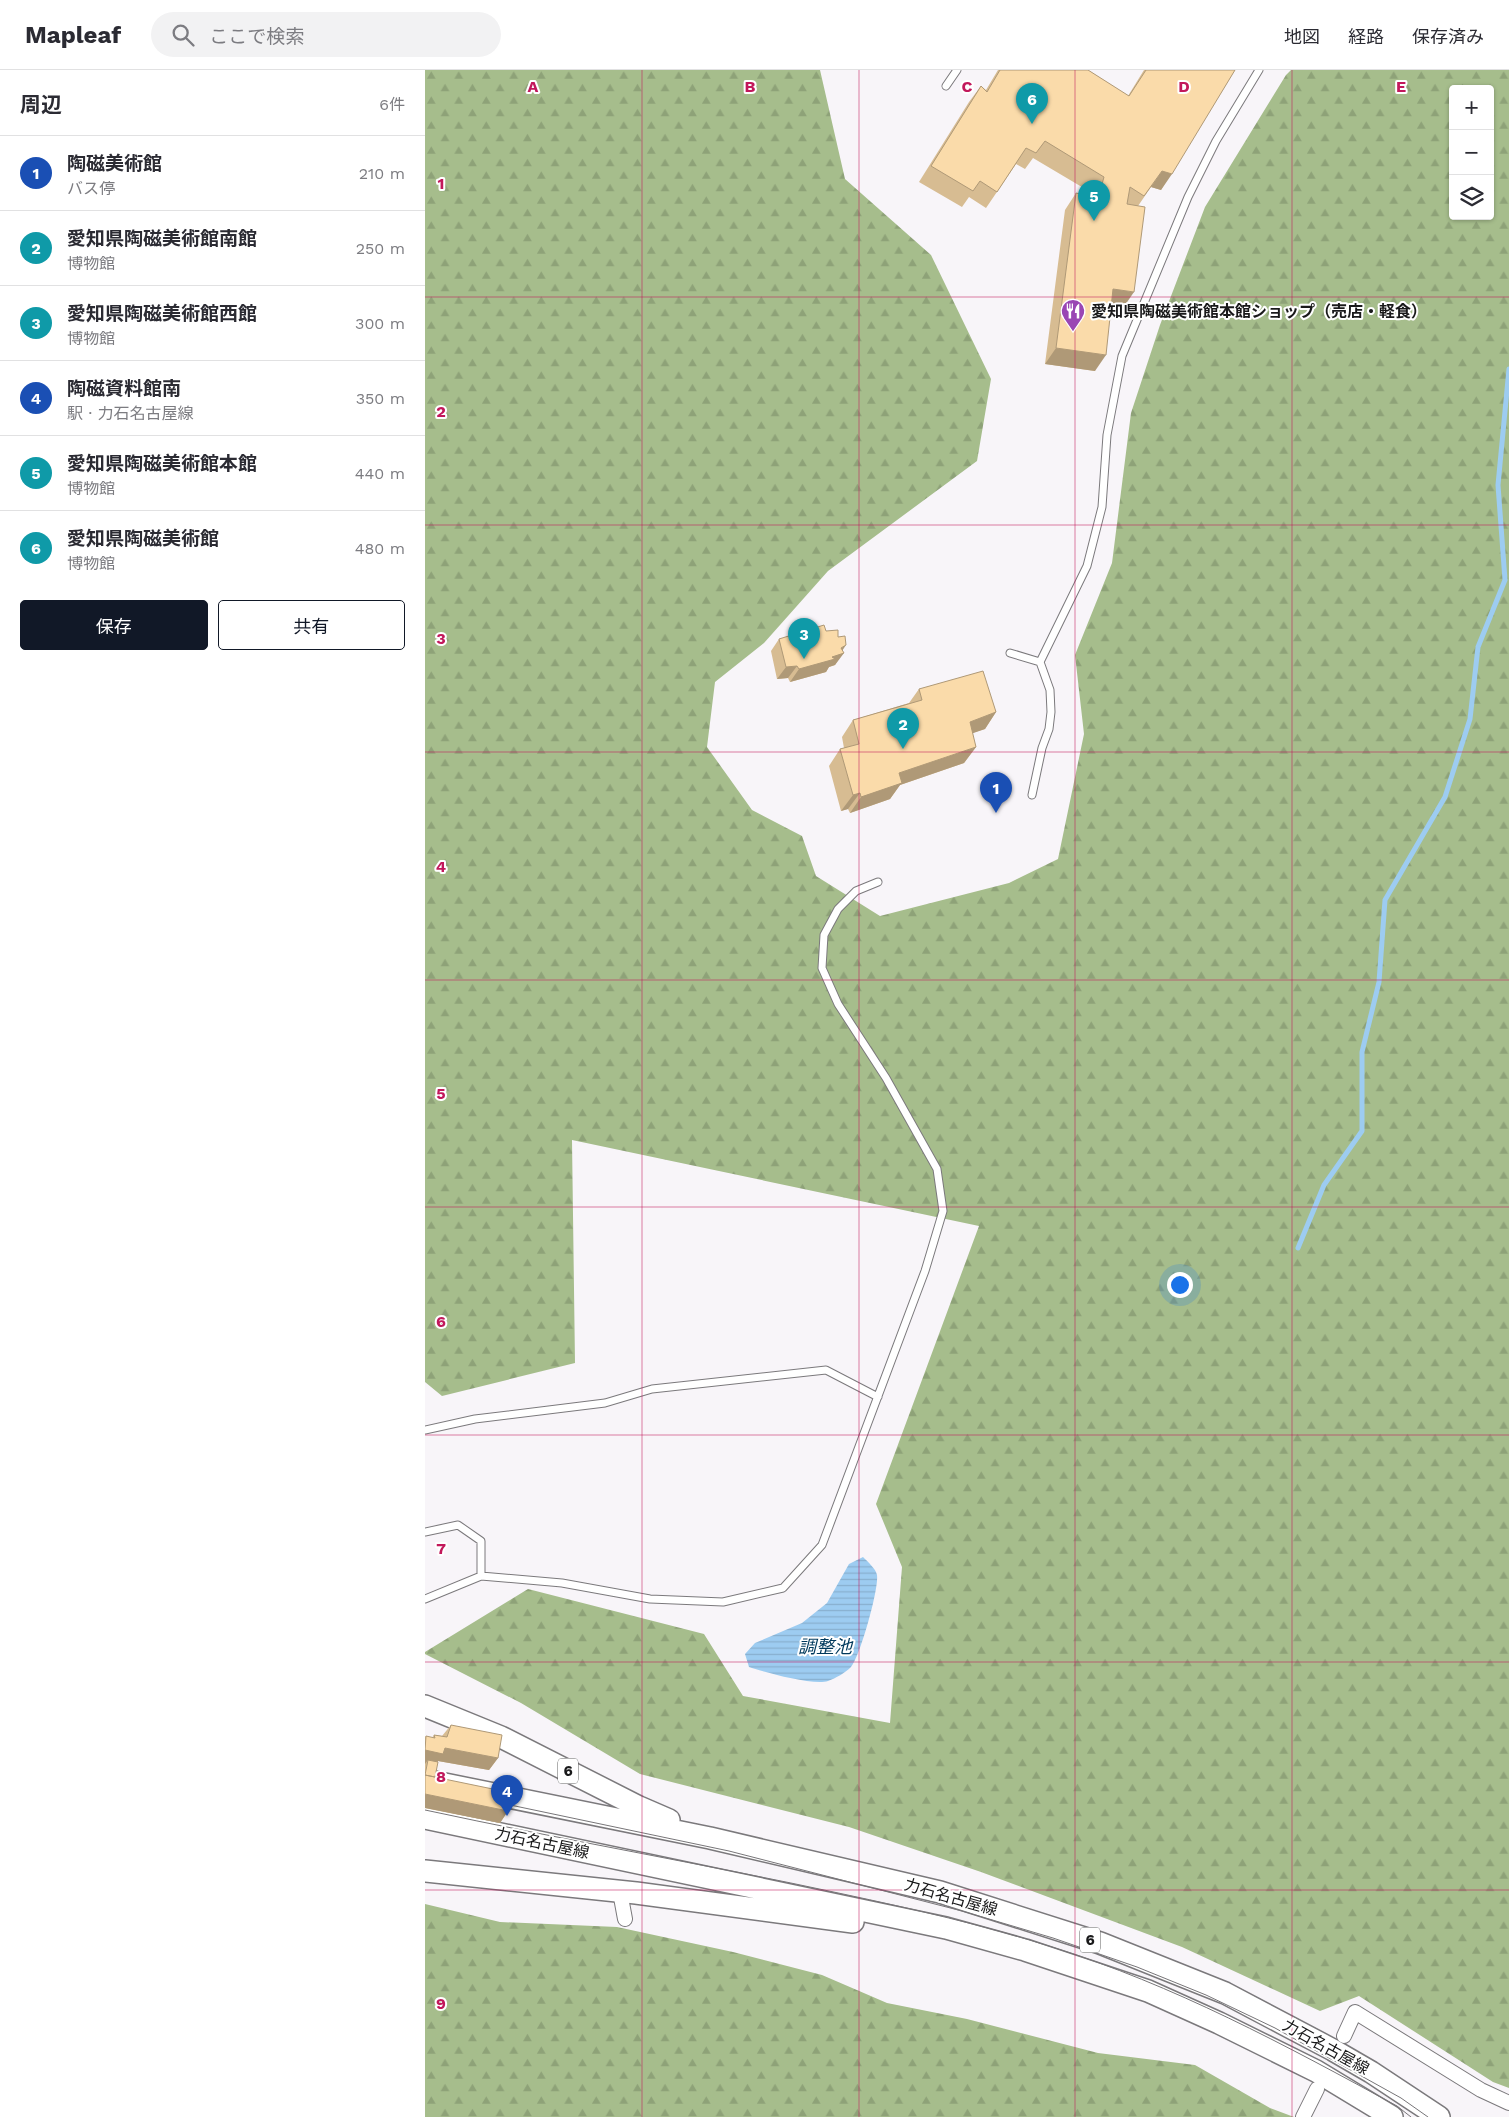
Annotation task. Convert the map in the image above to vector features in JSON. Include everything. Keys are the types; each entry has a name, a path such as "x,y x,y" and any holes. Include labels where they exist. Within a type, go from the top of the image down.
{"main road":[{"name":"6","path":"425,1706 501,1736 639,1807 710,1838"},
{"name":"力石名古屋線","path":"425,1780 710,1838 939,1892 1100,1943 1225,1993 1371,2072 1439,2117"},
{"name":"力石名古屋線","path":"425,1818 946,1928 1025,1950 1148,1991 1219,2023 1316,2071 1392,2117"},
{"name":"6","path":"425,1871 620,1892 857,1922 915,1933 1148,1991"}],"street":[{"path":"620,1892 625,1919"},
{"path":"1344,2036 1355,2012 1481,2090 1509,2102"},
{"path":"1303,2117 1317,2088"}],"lane":[{"path":"947,86 957,70"},
{"path":"1032,795 1042,748 1049,729 1051,712 1049,690 1040,662 1087,566 1102,507 1107,435 1122,356 1188,198 1216,142 1259,70"},
{"path":"1010,653 1040,662"},
{"path":"425,1599 481,1576 562,1583 650,1599 723,1602 783,1588 822,1545 925,1271 943,1211 937,1169 886,1078 839,1004 822,968 824,934 838,909 856,891 877,882"},
{"path":"425,1430 475,1419 605,1403 652,1390 826,1370 878,1397"},
{"path":"425,1532 458,1525 481,1541 481,1576"}],"green space":[{"path":"425,70 820,70 845,179 931,255 991,379 977,461 828,571 764,643 715,682 707,747 752,810 802,836 816,876 880,916 1009,883 1058,859 1084,734 1075,655 1112,563 1131,413 1160,325 1205,207 1286,75 1291,70 1509,70 1509,2088 1493,2082 1359,1996 1320,2011 1182,1947 981,1872 849,1827 640,1774 521,1703 425,1654 425,1652 528,1589 704,1634 743,1696 890,1723 902,1567 876,1504 979,1226 572,1140 575,1363 442,1396 425,1382"},
{"path":"425,1904 500,1922 617,1927 733,1952 822,1975 887,2003 967,2019 1098,2053 1195,2065 1270,2108 1294,2117 425,2117"}],"water":[{"name":"調整池","path":"863,1557 875,1570 877,1583 864,1637 851,1667 828,1681 812,1682 749,1667 745,1654 755,1643 802,1623 827,1603 849,1564"}],"building":[{"path":"1000,70 1088,70 1129,96 1146,70 1235,70 1172,174 1162,171 1144,196 1130,187 1127,204 1145,207 1134,292 1113,289 1106,355 1056,348 1076,193 1098,198 1104,177 1045,141 1036,153 1026,148 997,192 980,181 973,191 931,166 981,86 987,92"},
{"path":"824,625 826,631 838,630 838,637 845,636 846,645 841,648 844,653 832,657 835,659 799,669 797,666 786,667 779,639"},
{"path":"983,671 996,712 970,722 976,747 899,773 902,783 861,797 860,793 853,795 840,749 859,744 853,720 922,700 919,689"},
{"path":"451,1725 502,1735 498,1758 445,1748 443,1754 425,1750 426,1736 435,1738 434,1735 447,1737"},
{"path":"428,1760 438,1762 435,1777 425,1775"},
{"path":"425,1775 512,1793 508,1811 425,1794"}],"waterway":[{"path":"1298,1248 1324,1185 1362,1131 1362,1052 1379,982 1385,900 1445,797 1470,719 1478,647 1505,580 1498,485 1509,369"}],"tram line":[{"path":"496,1802 729,1851 962,1911 1053,1938 1137,1967 1206,1995 1275,2028 1401,2098 1428,2117"},
{"path":"425,1810 739,1872 869,1900 974,1925 1052,1947 1142,1979 1228,2018 1355,2083 1397,2106 1411,2117"}],"place":[{"name":"愛知県陶磁美術館","path":"1032,124"},
{"name":"愛知県陶磁美術館本館","path":"1094,221"},
{"name":"愛知県陶磁美術館本館ショップ（売店・軽食）","path":"1073,332"},
{"name":"愛知県陶磁美術館西館","path":"804,659"},
{"name":"愛知県陶磁美術館南館","path":"903,749"},
{"name":"陶磁美術館","path":"996,813"},
{"name":"陶磁資料館南","path":"507,1816"}]}
